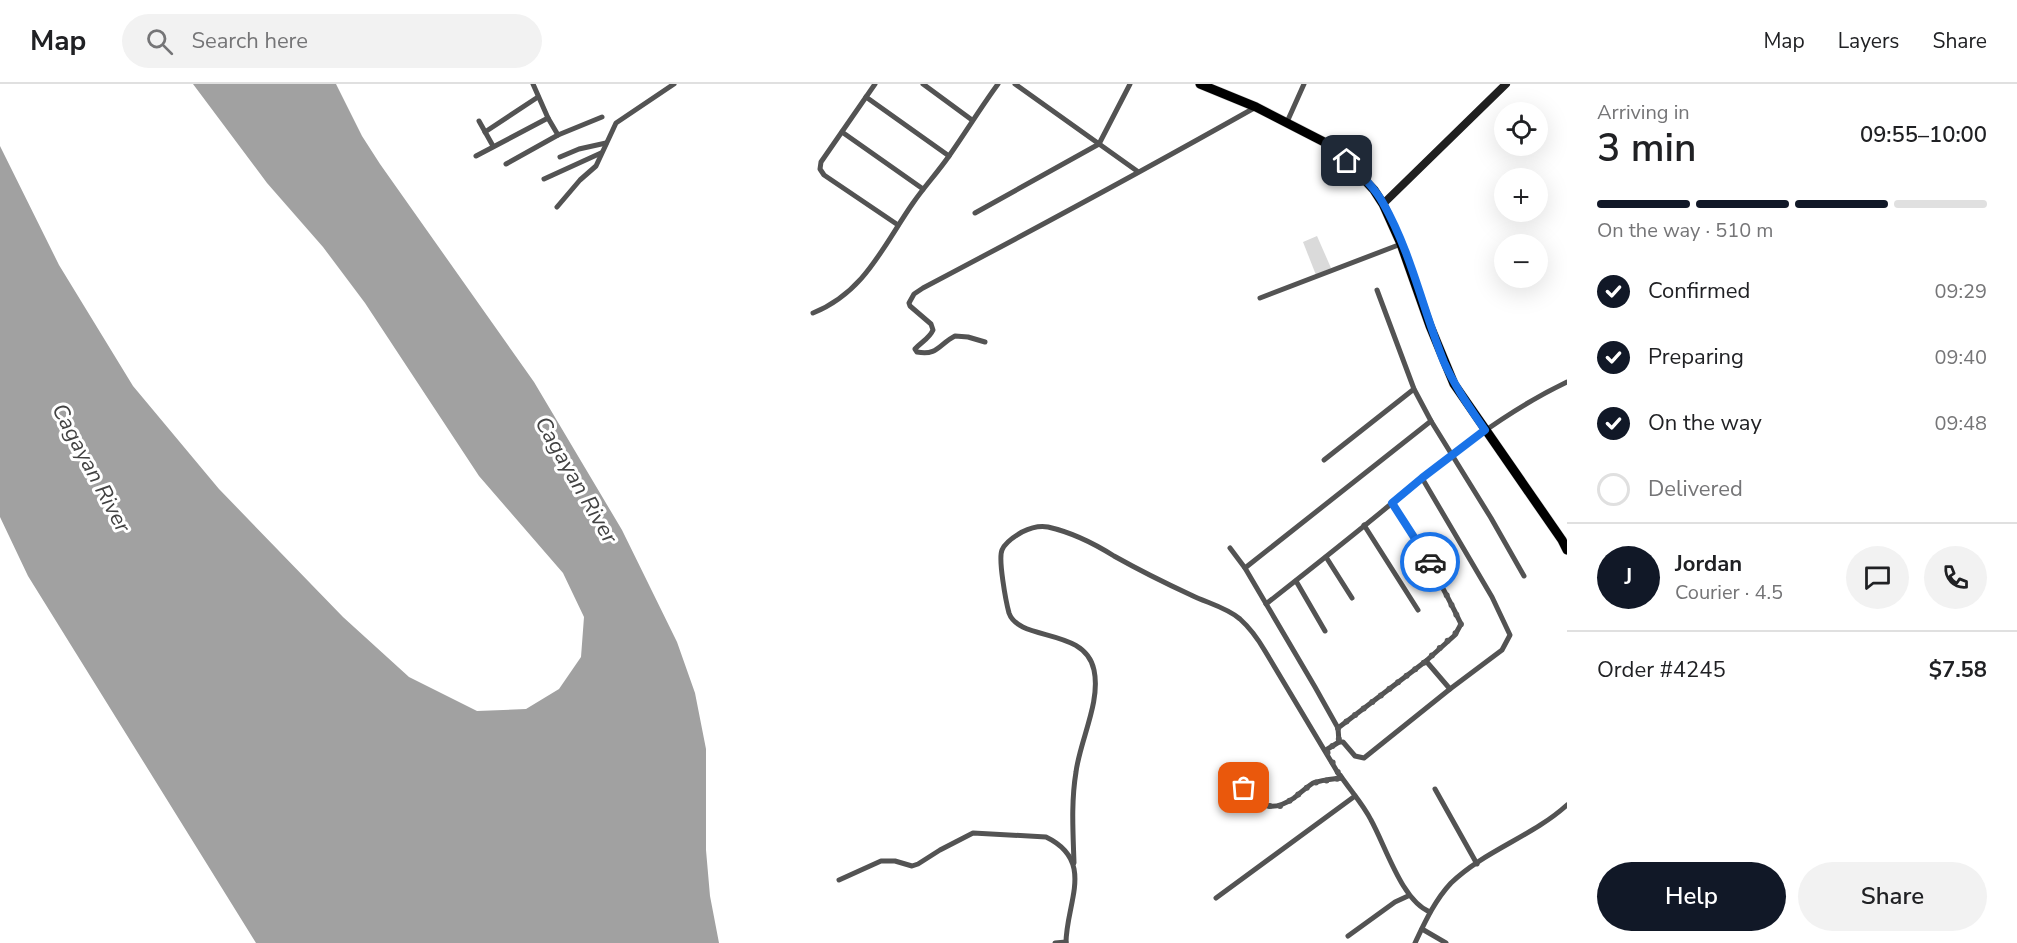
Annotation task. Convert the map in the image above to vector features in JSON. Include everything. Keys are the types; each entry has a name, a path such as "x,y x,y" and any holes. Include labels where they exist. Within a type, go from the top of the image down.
{"highway":[{"path":"1200,84 1256,107 1328,144 1364,178 1383,204 1401,244 1454,384 1563,540 1567,550"}],"street":[{"path":"534,84 538,97 558,135"},
{"path":"557,207 580,180 596,166 616,123 674,84"},
{"path":"875,84 819,165 821,172 898,225"},
{"path":"923,84 972,120"},
{"path":"813,313 834,303 855,287 872,267 922,189 949,156 998,84"},
{"path":"1015,84 1137,171"},
{"path":"975,213 1099,144 1130,84"},
{"path":"1287,122 1304,84"},
{"path":"1383,204 1506,84"},
{"path":"485,132 538,97"},
{"path":"866,97 949,156"},
{"path":"985,342 955,336 936,351 926,353 916,351 916,347 928,339 933,330 931,324 910,306 912,297 923,288 1055,219 1137,171 1256,107"},
{"path":"506,164 558,135 602,117"},
{"path":"476,156 548,118"},
{"path":"479,121 493,146"},
{"path":"842,132 922,189"},
{"path":"560,157 579,149 606,143"},
{"path":"544,179 601,153"},
{"path":"1260,298 1401,244"},
{"path":"1377,290 1414,389 1524,576"},
{"path":"1266,604 1452,454 1523,404 1567,382"},
{"path":"1324,460 1414,389"},
{"path":"1245,568 1431,421"},
{"path":"1339,742 1345,744 1355,756 1364,758 1502,650 1510,635 1492,597 1422,478"},
{"path":"1338,728 1426,661 1455,635 1461,624 1442,583 1392,503"},
{"path":"1365,525 1418,610"},
{"path":"1055,943 1066,942 1066,928 1075,885 1072,806 1076,770 1091,713 1096,680 1089,657 1081,648 1018,625 1009,615 1001,554 1002,548 1018,534 1032,527 1048,527 1073,536 1238,618 1255,635 1341,778"},
{"path":"1230,548 1245,568 1338,728 1339,742"},
{"path":"1326,557 1352,598"},
{"path":"1296,581 1325,631"},
{"path":"1426,661 1450,690"},
{"path":"1326,750 1339,742"},
{"path":"1237,779 1259,804 1270,807 1284,804 1313,783 1341,778 1340,775 1371,819 1408,896 1424,910 1430,912"},
{"path":"1436,789 1477,864"},
{"path":"1216,898 1355,796"},
{"path":"1415,943 1430,912 1451,884 1477,864 1567,805"},
{"path":"839,880 882,861 895,861 912,866 918,864 973,833 1046,837 1055,841 1074,862"},
{"path":"1348,936 1395,902 1408,896"},
{"path":"1422,930 1446,943"}],"shaded area":[{"path":"1317,236 1331,268 1316,275 1303,242"}],"water":[{"name":"Cagayan River","path":"193,84 336,84 362,136 380,164 534,382 622,530 677,642 695,693 706,749 706,850 710,896 719,943 256,943 28,576 0,517 0,146 59,265 133,386 219,489 343,617 409,677 477,711 526,709 559,689 581,657 584,617 563,573 479,476 365,303 323,247 267,183"}],"way so far":[{"path":"1244,788 1262,805 1278,807 1313,783 1341,778 1326,750 1339,742 1338,728 1426,661 1459,630 1461,624 1430,562"}],"route":[{"path":"1347,161 1364,178 1383,204 1401,244 1430,326 1454,384 1485,430 1392,503 1430,562"}]}
